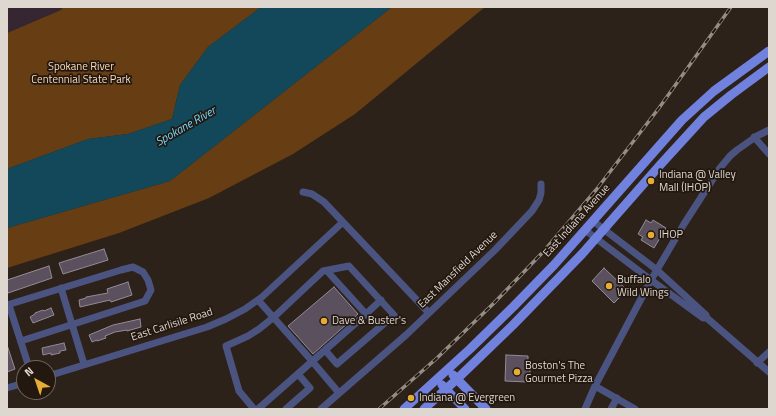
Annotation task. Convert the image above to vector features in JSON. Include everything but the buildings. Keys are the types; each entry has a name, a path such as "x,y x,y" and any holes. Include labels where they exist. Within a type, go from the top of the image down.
{"main road":[{"name":"East Indiana Avenue","path":"404,409 470,349 554,265 682,120 714,91 769,51"},
{"path":"424,409 446,390 513,325 604,230 704,117 769,67"},
{"path":"448,370 486,409"},
{"path":"437,380 465,409"}],"street":[{"path":"584,409 651,280 684,224 723,164 733,153 754,137 769,130"},
{"path":"754,137 769,154"},
{"name":"East Mansfield Avenue","path":"322,409 406,335 495,250 532,210 539,200 541,184"},
{"path":"303,192 312,194 324,202 429,313"},
{"path":"593,221 657,270 706,315 707,318 769,372"},
{"name":"East Carlisile Road","path":"56,373 207,327 226,319 262,297 343,222"},
{"path":"586,230 703,318 707,318"},
{"path":"254,409 239,391 226,346 248,336 274,317 323,271 349,266 394,314 336,364 325,350"},
{"path":"20,341 145,300 151,290 148,280 143,272 133,267 8,305 20,341 27,360"},
{"path":"327,271 366,314"},
{"path":"61,288 84,364"},
{"path":"258,300 339,393"},
{"path":"258,409 381,300"},
{"path":"757,363 769,352"},
{"path":"286,409 310,388 298,374"},
{"path":"596,386 635,409"},
{"path":"611,409 617,398"}],"shaded area":[{"path":"7,7 63,7 61,10 7,33"}],"green space":[{"name":"Spokane River Centennial State Park","path":"63,7 261,7 208,47 180,85 172,119 128,134 88,139 7,169 7,33 61,10"},
{"path":"392,7 485,7 355,114 293,154 209,198 119,233 7,268 7,228 170,181"}],"water":[{"name":"Spokane River","path":"261,7 392,7 170,181 7,228 7,169 88,139 128,134 172,119 180,85 208,47"}],"railway":[{"path":"379,409 437,358 494,303 544,251 596,190 659,108 731,7"}],"place":[{"name":"Indiana @ Valley Mall (IHOP)","path":"651,181"},
{"name":"IHOP","path":"651,235"},
{"name":"Buffalo Wild Wings","path":"609,286"},
{"name":"Dave & Buster's","path":"324,321"},
{"name":"Boston's The Gourmet Pizza","path":"517,372"},
{"name":"Indiana @ Evergreen","path":"411,398"}]}
